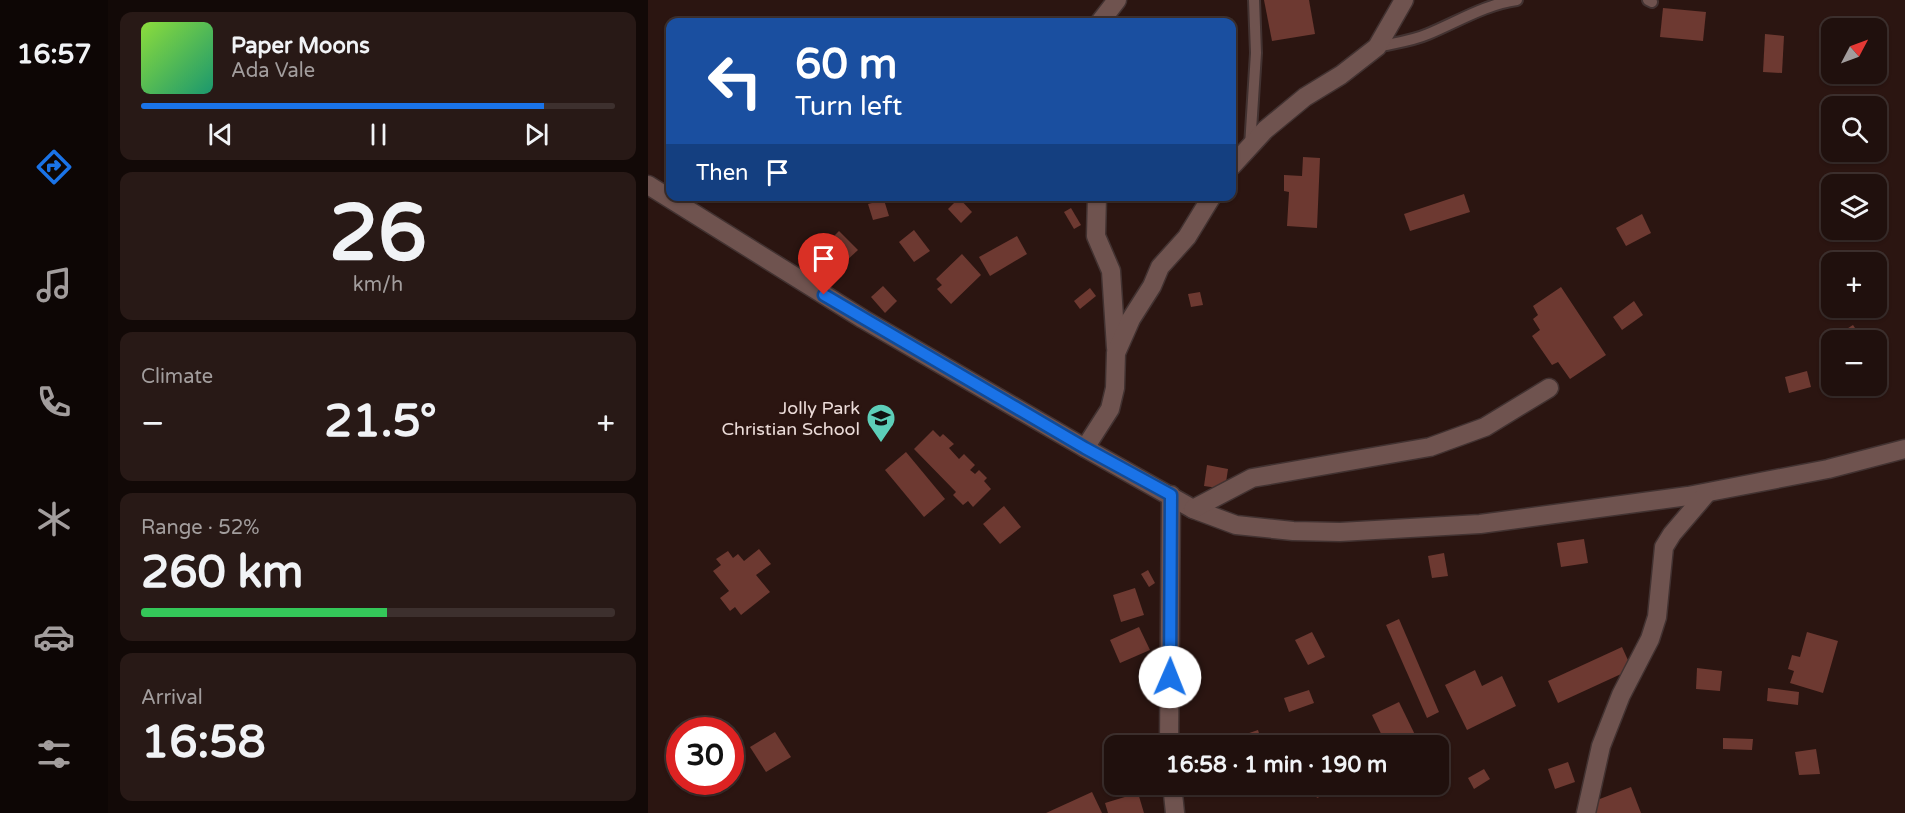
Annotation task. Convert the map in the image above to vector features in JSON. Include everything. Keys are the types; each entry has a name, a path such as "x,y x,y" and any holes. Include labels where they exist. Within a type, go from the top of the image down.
{"street":[{"path":"1103,18 1117,0"},
{"path":"1236,162 1265,130 1305,97 1341,75 1377,47 1404,0"},
{"path":"648,185 666,196"},
{"path":"674,201 863,319 1085,448 1193,509 1236,525 1293,531 1340,532 1480,524 1707,493 1828,469 1905,449"},
{"path":"1085,448 1110,409 1115,388 1116,352 1111,271 1096,236 1097,201"},
{"path":"1116,352 1131,319 1152,286 1160,267 1187,237 1209,201"},
{"path":"1193,509 1252,478 1430,447 1485,427 1549,388"},
{"path":"1586,813 1601,746 1621,695 1650,639 1658,617 1664,547 1672,534 1707,493"},
{"path":"1169,735 1171,495"},
{"path":"1174,795 1175,813"}],"lane":[{"path":"1250,146 1256,53 1254,0"},
{"path":"1377,47 1425,35 1467,16 1517,0"}],"building":[{"path":"1264,0 1309,0 1315,34 1272,41"},
{"path":"1663,8 1706,12 1703,41 1660,37"},
{"path":"1765,34 1784,36 1782,73 1763,72"},
{"path":"1303,157 1320,158 1317,228 1287,226 1289,192 1284,191 1284,175 1302,176"},
{"path":"1464,194 1470,212 1410,231 1404,214"},
{"path":"884,201 889,216 873,220 868,204"},
{"path":"956,201 962,201 972,212 961,223 948,209"},
{"path":"1071,208 1081,225 1074,229 1064,212"},
{"path":"1642,214 1651,233 1626,246 1616,228"},
{"path":"914,230 930,251 914,262 899,242"},
{"path":"839,231 858,250 845,262 827,243"},
{"path":"1017,236 1027,254 990,276 979,257"},
{"path":"962,254 981,275 951,304 937,289 942,285 936,279"},
{"path":"883,286 897,301 885,313 871,297"},
{"path":"1561,287 1606,355 1570,379 1558,362 1552,365 1532,336 1540,330 1533,319 1538,315 1533,306"},
{"path":"1090,288 1096,296 1080,309 1074,301"},
{"path":"1200,292 1203,305 1191,307 1188,294"},
{"path":"1634,301 1643,315 1622,330 1613,317"},
{"path":"1853,325 1856,330 1845,330"},
{"path":"1807,371 1811,387 1789,393 1785,377"},
{"path":"933,430 940,437 943,434 954,444 949,448 959,459 964,454 975,465 970,470 975,474 979,470 987,478 984,481 991,489 973,507 968,501 963,505 953,495 956,492 914,449"},
{"path":"906,452 945,499 924,517 885,470"},
{"path":"1207,465 1228,469 1225,489 1204,486"},
{"path":"1004,506 1021,527 1000,544 983,524"},
{"path":"1584,539 1588,563 1561,567 1557,543"},
{"path":"759,549 771,564 756,575 770,592 741,615 735,607 730,611 720,598 729,591 713,571 721,565 716,559 728,551 733,558 738,554 744,561"},
{"path":"1444,553 1448,576 1432,578 1428,556"},
{"path":"1148,570 1155,583 1149,587 1141,574"},
{"path":"1135,588 1144,615 1121,622 1113,595"},
{"path":"1399,619 1439,712 1427,718 1386,625"},
{"path":"1139,627 1150,650 1120,663 1110,640"},
{"path":"1312,632 1325,657 1308,665 1295,640"},
{"path":"1807,632 1838,641 1823,693 1790,683 1794,671 1788,669 1792,655 1800,657"},
{"path":"1622,647 1632,669 1558,703 1548,681"},
{"path":"1697,668 1722,671 1720,691 1696,689"},
{"path":"1475,670 1482,686 1502,676 1516,706 1467,730 1445,685"},
{"path":"1768,688 1799,692 1798,705 1767,701"},
{"path":"1309,690 1314,703 1289,712 1284,698"},
{"path":"1399,702 1415,735 1382,735 1372,715"},
{"path":"1258,730 1260,735 1243,735"},
{"path":"775,732 791,757 766,772 750,747"},
{"path":"1723,738 1753,739 1752,750 1723,749"},
{"path":"1816,749 1820,774 1799,775 1795,752"},
{"path":"1568,762 1575,782 1555,789 1548,769"},
{"path":"1484,769 1490,779 1474,789 1468,778"},
{"path":"1631,787 1641,813 1596,813 1592,802"},
{"path":"1092,792 1102,813 1046,813"},
{"path":"1139,795 1144,813 1108,813 1105,803"}],"place":[{"name":"Jolly Park Christian School","path":"881,444"}],"route":[{"path":"824,295 1085,448 1171,495 1170,677"}]}
